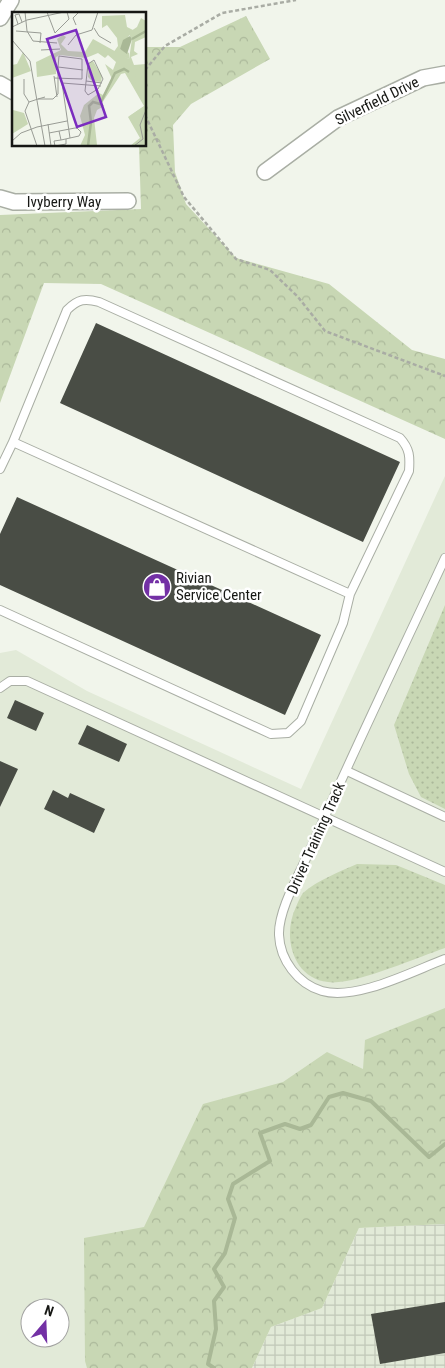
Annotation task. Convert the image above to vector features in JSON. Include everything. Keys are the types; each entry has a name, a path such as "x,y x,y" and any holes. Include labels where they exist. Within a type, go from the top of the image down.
{"street":[{"path":"0,18 11,0"},
{"name":"Silverfield Drive","path":"265,172 338,118 423,78 445,74"},
{"path":"0,84 12,91"},
{"name":"Ivyberry Way","path":"0,198 14,202 128,201"}],"lane":[{"path":"0,469 67,310 76,301 88,298 400,438 408,447 410,457 409,471 350,594 343,623 301,721 288,733 271,734 0,610"},
{"path":"13,442 350,594"},
{"name":"Driver Training Track","path":"445,558 324,818 283,912 279,933 282,953 290,968 304,982 322,991 339,993 368,987 445,959"},
{"path":"0,688 10,681 27,681 445,872"},
{"path":"347,771 445,817"}],"path":[{"path":"146,69 165,46 222,13 296,0"},
{"path":"146,116 184,197 236,258 270,270 298,297 326,330 445,376"}],"shaded area":[{"path":"445,476 445,1083 167,1368 0,1368 0,653 16,650 87,691 301,789"},
{"path":"445,1224 445,1368 252,1368 271,1327 322,1308 359,1228"}],"green space":[{"path":"246,16 270,59 191,104 173,125 175,172 186,204 236,258 329,284 412,350 445,359 445,439 101,284 44,283 0,403 0,215 141,209 139,146 146,146 146,47 180,47"},
{"path":"445,605 445,809 421,797 409,774 394,725"},
{"path":"357,864 396,865 445,885 445,948 353,980 328,982 316,979 306,973 298,964 290,942 292,918 298,901 309,888"},
{"path":"445,1008 445,1224 359,1228 322,1308 271,1327 252,1368 87,1368 85,1361 84,1238 144,1227 203,1104 283,1082 327,1052 363,1069 365,1040"}],"building":[{"path":"96,323 400,462 363,542 60,403"},
{"path":"17,497 321,635 285,715 0,585 0,534"},
{"path":"15,700 44,713 36,731 7,718"},
{"path":"87,725 127,744 119,762 78,744"},
{"path":"0,761 18,769 0,807"},
{"path":"53,790 68,798 70,793 105,809 94,833 44,809"},
{"path":"445,1302 445,1353 380,1364 371,1314"}],"waterway":[{"path":"214,1368 208,1364 216,1329 214,1301 224,1287 214,1269 225,1253 235,1218 228,1199 233,1184 270,1161 260,1133 285,1124 300,1129 311,1125 329,1097 343,1093 371,1101 429,1157 445,1144"}],"place":[{"name":"Rivian Service Center","path":"157,587"}]}
